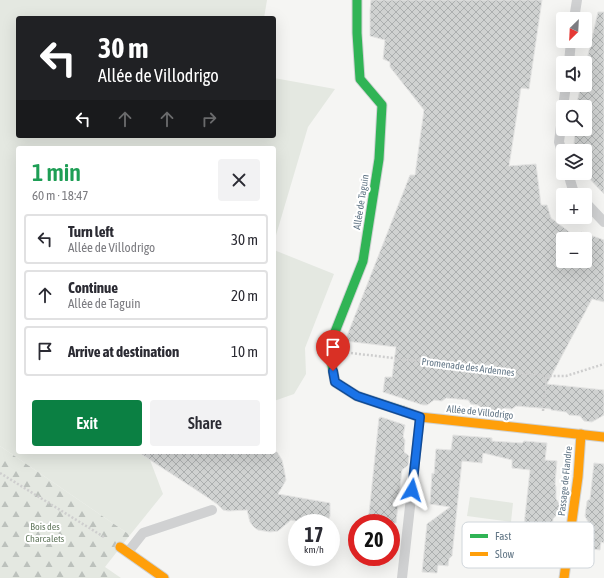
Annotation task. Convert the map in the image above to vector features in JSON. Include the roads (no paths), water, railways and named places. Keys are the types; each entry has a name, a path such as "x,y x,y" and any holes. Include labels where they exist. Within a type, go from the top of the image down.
{"street":[{"name":"Allée de Taguin","path":"357,0 357,33 360,79 382,104 379,159 363,261 331,342 331,360 335,382 357,396"},
{"name":"Allée de Villodrigo","path":"357,396 420,417 604,437"},
{"name":"Passage de Flandre","path":"572,522 578,477 581,434"},
{"path":"124,550 164,578"},
{"name":"Passage de Flandre","path":"564,578 565,568"}],"lane":[{"path":"575,12 577,0"},
{"path":"592,209 604,222"},
{"path":"402,578 420,417"},
{"path":"124,550 143,533 212,510"}],"park label":[{"name":"Bois des Charcalets","path":"45,532"}]}
